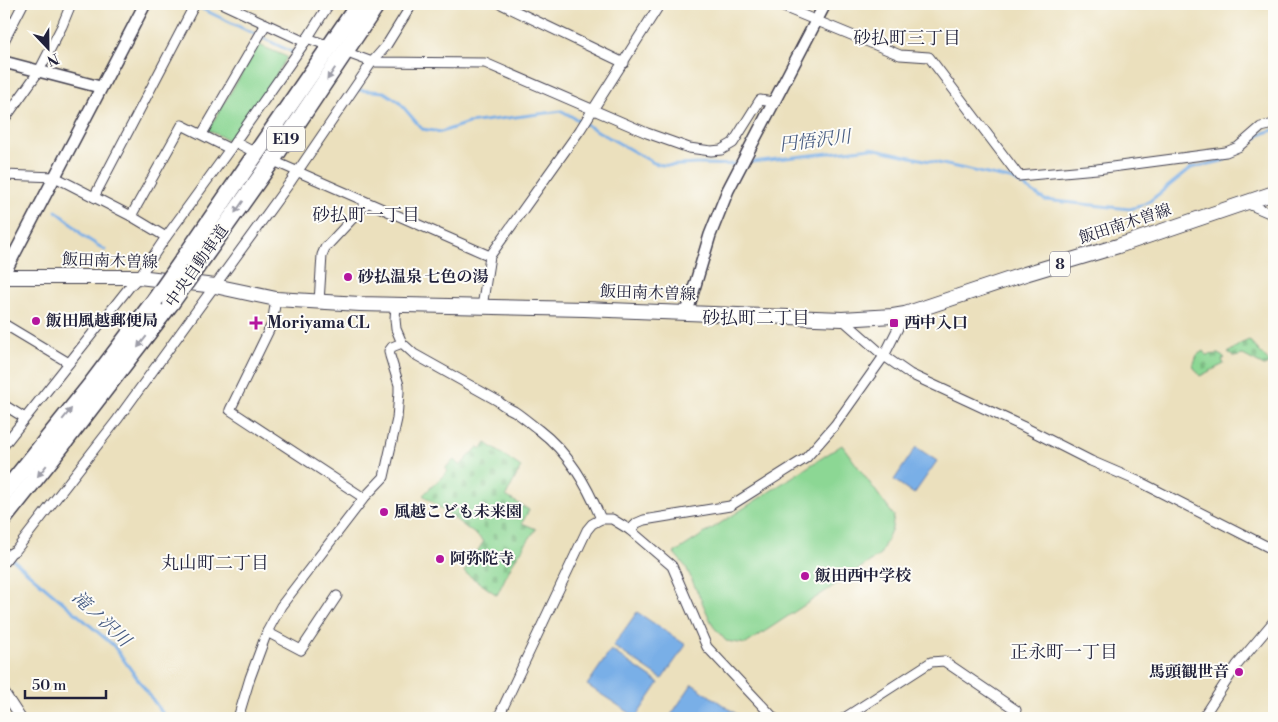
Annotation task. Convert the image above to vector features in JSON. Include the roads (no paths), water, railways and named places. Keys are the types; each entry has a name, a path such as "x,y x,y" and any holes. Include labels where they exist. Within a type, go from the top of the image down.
{"highway":[{"name":"中央自動車道","path":"4,518 62,446 163,302 176,270 359,4"},
{"name":"中央自動車道","path":"4,493 90,386 163,302 193,272 273,159 377,4"}],"main road":[{"name":"飯田南木曽線","path":"4,275 139,277 215,286 276,299 319,302 687,312 842,319 893,316 905,314 1024,274 1118,246 1274,193"}],"street":[{"path":"4,41 23,4"},
{"path":"4,120 39,71 71,4"},
{"path":"4,275 144,4"},
{"path":"223,4 306,40 324,44"},
{"path":"4,446 139,277 306,40 329,4"},
{"path":"7,558 16,550 116,420 215,286 297,172 372,62 386,46 412,4"},
{"path":"501,4 624,62"},
{"path":"482,307 490,256 594,110 660,4"},
{"path":"776,4 900,55 930,58 1019,176 1130,165 1226,152 1238,147 1261,127 1274,124"},
{"path":"687,312 710,235 728,190 825,4"},
{"path":"94,197 193,8"},
{"path":"202,134 266,24"},
{"path":"353,55 372,62 485,63 647,134 689,148 711,151 721,150 733,143 760,100 773,102"},
{"path":"4,62 100,87"},
{"path":"131,216 182,125 232,146 252,151"},
{"path":"278,163 490,256"},
{"path":"4,175 55,177 131,216 166,237"},
{"path":"319,302 322,255 325,248 367,203"},
{"path":"1246,203 1274,215"},
{"path":"276,299 272,324 230,410 364,498"},
{"path":"396,305 396,329 402,343 414,354 498,401 542,432 567,457 580,476 601,519"},
{"path":"630,530 637,523 644,520 730,506 806,458 835,425 884,356 905,314"},
{"path":"842,319 884,356 910,374 1022,426 1091,462 1140,482 1274,550"},
{"path":"4,324 69,363"},
{"path":"238,718 267,632 281,606 364,498 384,477 397,420 400,392 390,351 392,347 402,343"},
{"path":"4,405 25,418"},
{"path":"498,718 588,530 592,524 601,519 612,519 630,530 672,566 707,647 774,718"},
{"path":"267,632 301,650 337,596"},
{"path":"1204,718 1237,665 1274,621"},
{"path":"844,718 931,662 944,661 1016,710"},
{"path":"4,692 20,718"}],"water":[{"path":"916,447 937,461 914,494 894,480"},
{"path":"637,612 686,645 662,679 613,646"},
{"path":"611,650 659,683 636,717 587,685"},
{"path":"692,684 741,717 669,718"}],"waterway":[{"name":"円悟沢川","path":"196,6 292,52"},
{"name":"円悟沢川","path":"358,90 384,92 398,101 422,129 441,132 468,123 562,111 654,163 670,166 738,164"},
{"name":"円悟沢川","path":"744,163 871,148 1014,180 1045,200 1130,209 1150,201 1191,168 1222,161 1241,151 1261,134 1274,130"},
{"path":"56,211 83,236 105,250"},
{"name":"滝ノ沢川","path":"4,552 113,645 166,718"}],"place":[{"name":"砂払温泉 七色の湯","path":"348,277"},
{"name":"飯田風越郵便局","path":"36,321"},
{"name":"Moriyama CL","path":"256,323"},
{"name":"西中入口","path":"894,323"},
{"name":"風越こども未来園","path":"384,512"},
{"name":"阿弥陀寺","path":"440,559"},
{"name":"飯田西中学校","path":"805,576"},
{"name":"馬頭観世音","path":"1239,672"}],"district":[{"name":"砂払町三丁目","path":"907,38"},
{"name":"砂払町一丁目","path":"366,215"},
{"name":"砂払町二丁目","path":"756,318"},
{"name":"丸山町二丁目","path":"215,563"},
{"name":"正永町一丁目","path":"1064,652"}]}
